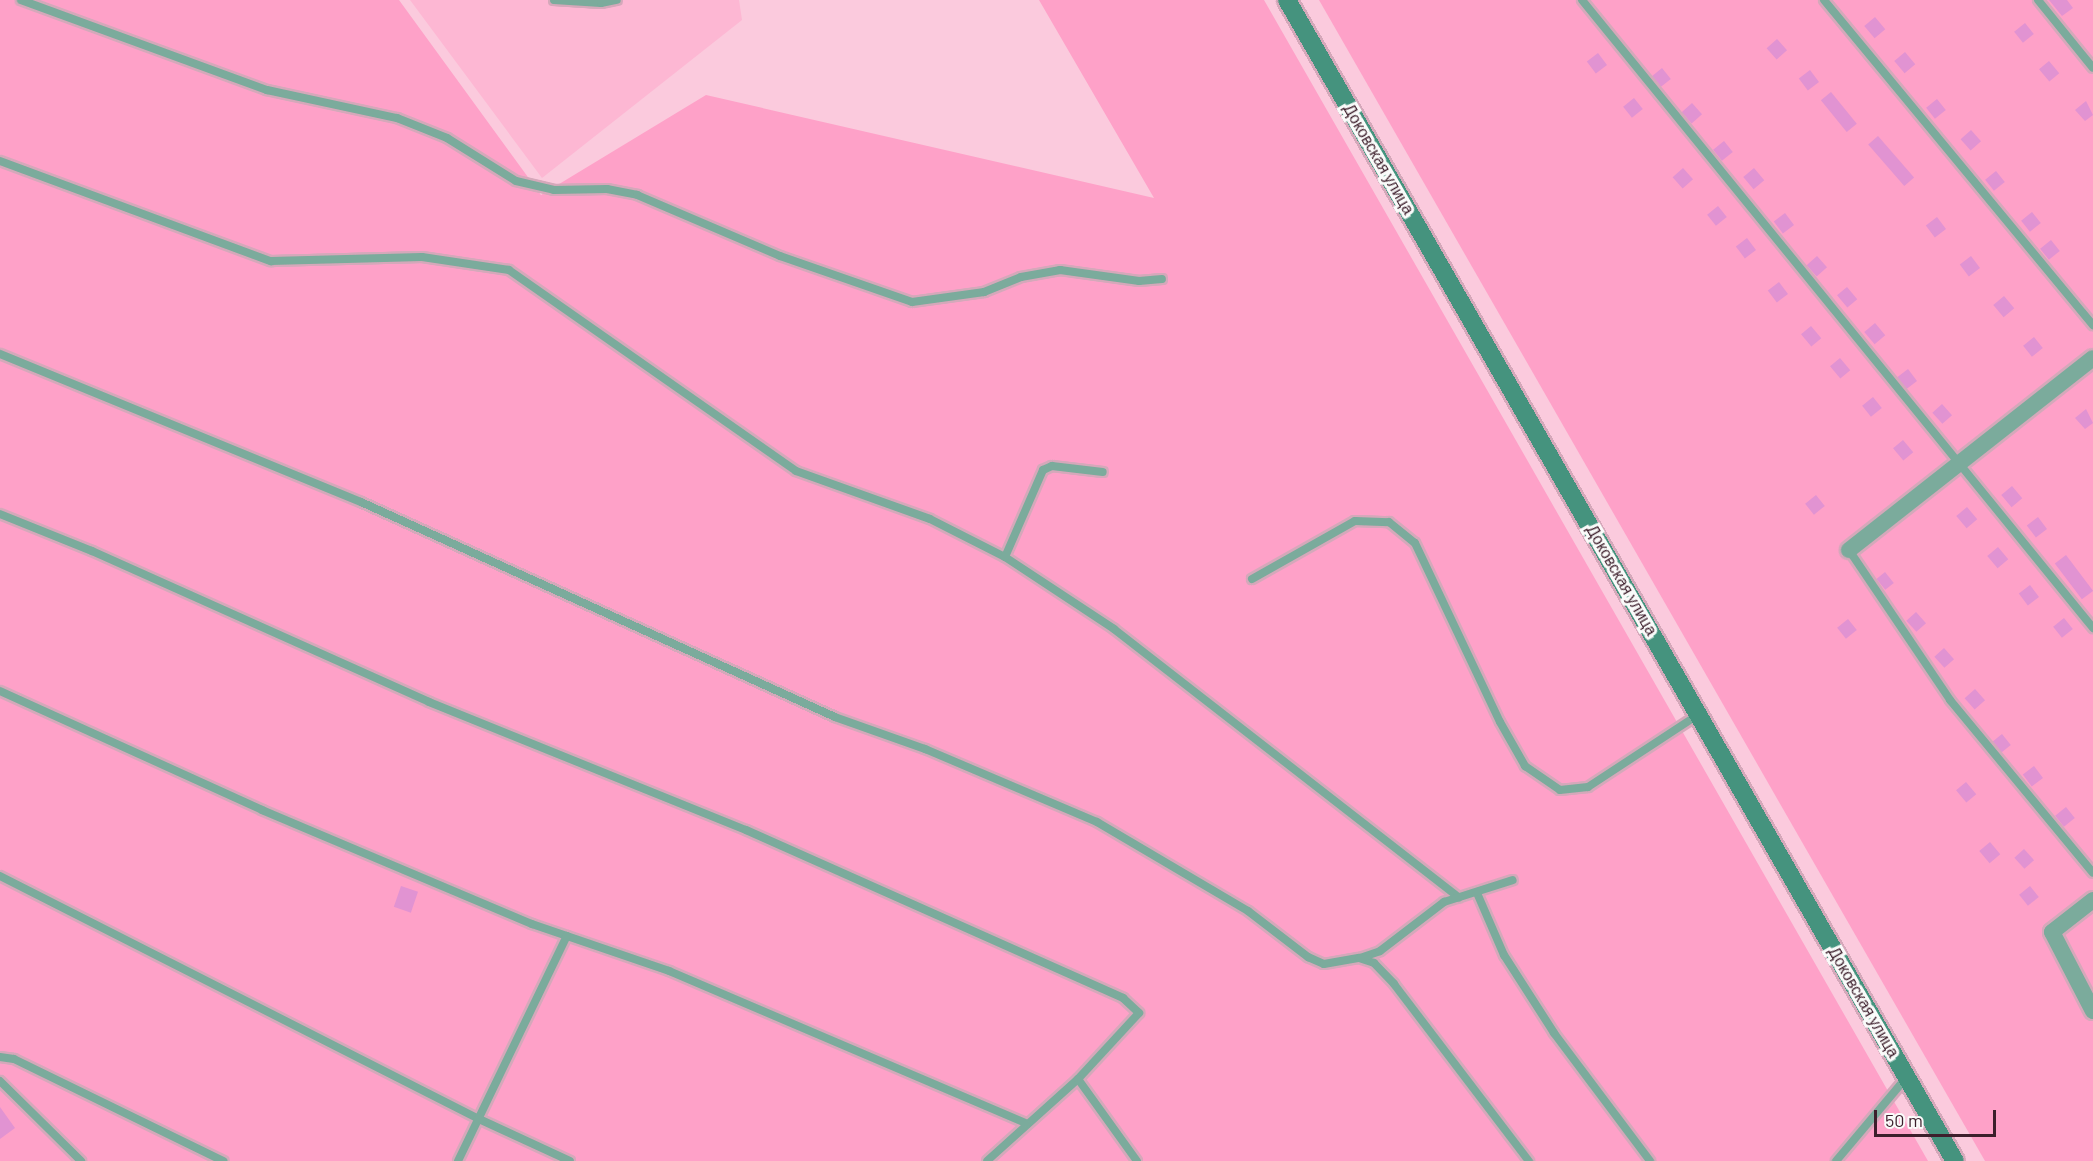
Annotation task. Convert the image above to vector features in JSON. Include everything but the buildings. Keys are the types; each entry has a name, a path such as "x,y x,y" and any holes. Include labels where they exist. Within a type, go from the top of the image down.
{"street":[{"name":"Доковская улица","path":"1287,0 1700,714 1955,1161"},
{"path":"1849,550 2093,358"},
{"path":"2093,900 2052,932 2093,1011"}],"lane":[{"path":"21,0 267,90 397,118 447,138 516,181 554,189 607,189 637,195 780,256 912,302 984,292 1021,277 1060,270 1139,281 1162,279"},
{"path":"554,0 600,3 617,0"},
{"path":"1582,0 1958,465 2093,628"},
{"path":"1824,0 2093,325"},
{"path":"2038,0 2093,68"},
{"path":"0,161 271,261 422,257 509,270 796,471 930,519 1005,557 1114,629 1459,898"},
{"path":"0,354 361,502 835,717 925,749 1097,822 1248,911 1308,957 1324,964 1359,958 1380,951 1444,903 1513,880"},
{"path":"1005,557 1043,470 1052,466 1103,472"},
{"path":"0,514 92,551 429,702 746,830 1124,998 1139,1013 1078,1079 987,1161"},
{"path":"1252,579 1355,521 1389,522 1415,543 1500,722 1525,766 1560,790 1588,787 1700,714"},
{"path":"1849,550 1950,700 2093,873"},
{"path":"0,691 262,810 567,936 669,971 1027,1124"},
{"path":"0,876 479,1119 570,1161"},
{"path":"1477,893 1504,955 1554,1033 1650,1161"},
{"path":"458,1161 567,936"},
{"path":"1359,958 1374,963 1394,984 1529,1161"},
{"path":"0,1057 14,1059 223,1161"},
{"path":"1836,1161 1907,1078"},
{"path":"1078,1079 1137,1161"},
{"path":"0,1081 81,1161"}],"shaded area":[{"path":"0,0 399,0 541,195 706,95 1154,198 1039,0 1264,0 1928,1161 0,1161"},
{"path":"410,0 739,0 742,20 542,178"},
{"path":"1319,0 2093,0 2093,1161 1985,1161"}]}
